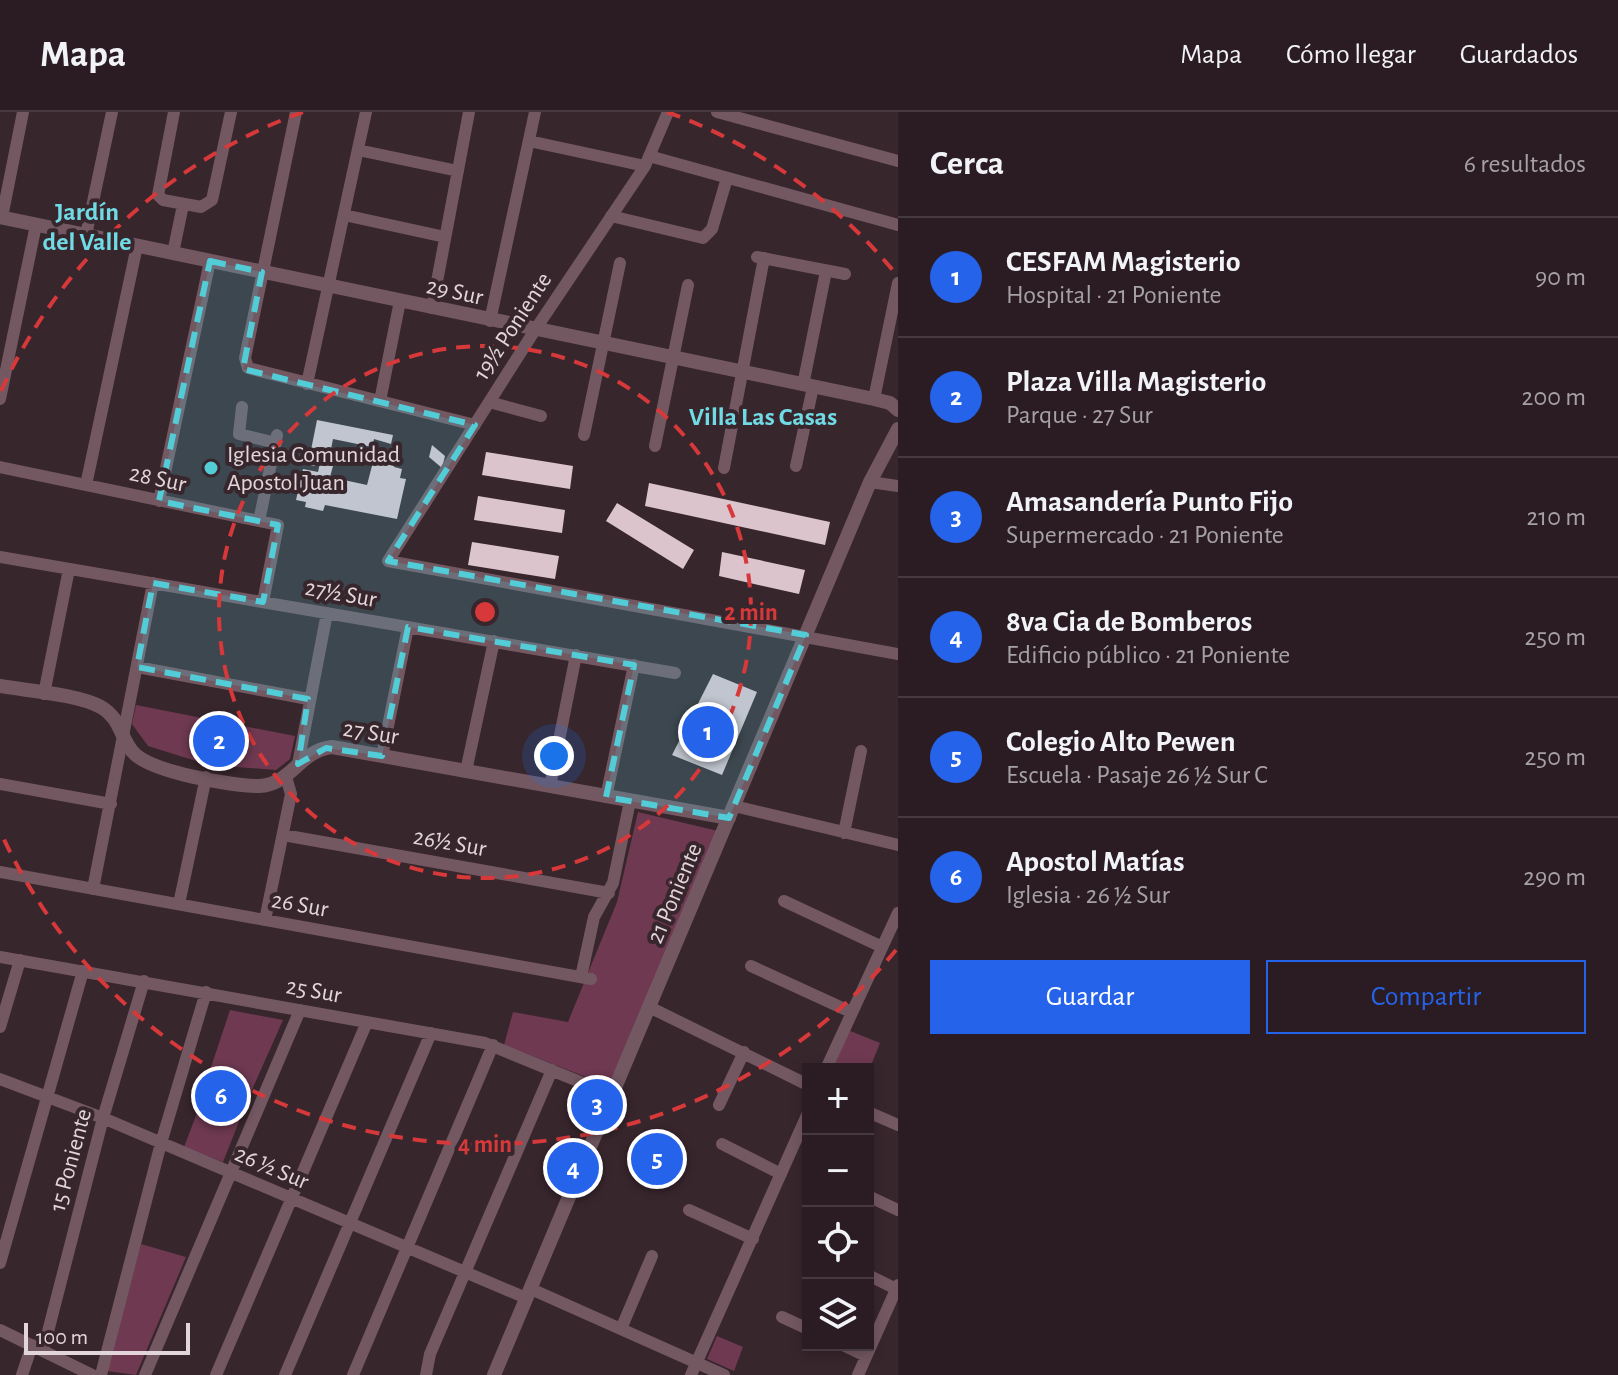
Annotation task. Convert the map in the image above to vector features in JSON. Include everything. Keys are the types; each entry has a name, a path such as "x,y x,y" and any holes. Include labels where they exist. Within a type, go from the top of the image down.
{"street":[{"path":"1,217 23,112"},
{"path":"86,235 112,112"},
{"path":"174,112 158,195 163,200 204,207 212,200 231,112"},
{"path":"296,112 245,358 248,368 475,425"},
{"path":"307,384 366,112"},
{"path":"432,308 469,112"},
{"path":"490,321 535,112"},
{"name":"19½ Poniente","path":"668,112 647,161 388,561 806,635"},
{"path":"717,112 898,161"},
{"path":"529,141 727,178 898,225"},
{"path":"358,150 458,171"},
{"path":"611,216 697,239 706,237 712,229 727,178"},
{"path":"173,253 183,205"},
{"path":"344,215 445,237"},
{"name":"29 Sur","path":"1,217 874,399 890,403 898,410"},
{"path":"0,399 36,225"},
{"path":"86,485 137,246"},
{"path":"724,468 760,258 845,274"},
{"path":"159,501 210,261"},
{"path":"584,435 620,263"},
{"path":"796,466 826,271"},
{"path":"874,399 898,283"},
{"path":"655,446 688,285"},
{"path":"380,401 400,301"},
{"path":"489,402 541,416"},
{"path":"242,407 239,434 276,439 259,521 278,525 263,602"},
{"name":"21 Poniente","path":"494,1375 870,482 898,429"},
{"name":"28 Sur","path":"0,467 259,521"},
{"path":"870,482 898,486"},
{"name":"27½ Sur","path":"0,557 675,673"},
{"path":"44,694 69,569"},
{"path":"93,889 153,583"},
{"path":"298,764 308,699 327,613"},
{"path":"382,756 408,627"},
{"path":"806,635 898,654"},
{"path":"466,771 494,641"},
{"path":"550,786 576,655"},
{"path":"606,797 634,665"},
{"path":"137,667 308,699"},
{"path":"0,686 102,707 116,720 131,750 148,764 261,786 286,777 291,794 265,920"},
{"name":"27 Sur","path":"286,777 312,752 326,748 630,801 731,812 898,845"},
{"path":"844,833 861,751"},
{"path":"179,904 206,777"},
{"path":"0,784 111,804"},
{"path":"609,893 630,801"},
{"name":"26½ Sur","path":"283,835 609,893"},
{"name":"26 Sur","path":"0,872 586,978 594,917 609,893"},
{"path":"784,901 880,946"},
{"path":"829,1063 880,946 898,913"},
{"name":"25 Sur","path":"0,957 493,1045 612,1095"},
{"path":"0,1027 20,960"},
{"path":"751,966 851,1012"},
{"path":"0,1263 45,1095 83,971"},
{"name":"15 Poniente","path":"22,1375 37,1348 144,981"},
{"path":"0,1330 93,1375 206,992"},
{"path":"649,1007 802,1082"},
{"path":"145,1375 300,1010"},
{"path":"216,1375 367,1022"},
{"path":"285,1375 431,1033"},
{"path":"353,1375 493,1045"},
{"path":"719,1105 744,1052"},
{"path":"426,1375 430,1354 552,1070"},
{"name":"26 ½ Sur","path":"0,1079 103,1118 465,1273 621,1329 694,1369 724,1375"},
{"path":"874,1115 898,1125"},
{"path":"694,1369 802,1127"},
{"path":"722,1144 781,1174"},
{"path":"874,1199 898,1210"},
{"path":"689,1210 753,1239"},
{"path":"621,1329 652,1256"},
{"path":"858,1375 897,1287 874,1277"},
{"path":"782,1317 802,1326"},
{"path":"856,1351 866,1356"}],"highlighted area":[{"path":"210,261 262,272 243,369 475,425 388,561 806,635 729,818 606,797 634,665 408,627 382,756 326,748 298,764 308,699 137,667 153,583 263,602 278,525 159,501"}],"shaded area":[{"path":"136,705 295,736 290,759 276,770 209,765 148,746 132,724"},
{"path":"638,812 718,831 609,1086 504,1045 513,1012 568,1022 617,902"},
{"path":"230,1010 283,1020 251,1092 209,1073"},
{"path":"843,1028 880,1043 872,1063 831,1063"},
{"path":"200,1105 240,1119 223,1162 184,1147"},
{"path":"141,1244 186,1257 136,1375 107,1371"},
{"path":"717,1336 743,1347 734,1371 707,1359"}],"building":[{"path":"317,420 393,435 391,444 374,439 372,447 333,439 329,459 318,457 317,466 308,465"},
{"path":"432,445 445,456 442,468 429,457"},
{"path":"387,449 397,451 394,467 402,469 400,478 406,479 397,519 325,505 323,511 305,507 306,502 296,500 303,469 318,472 320,463 333,466 330,477 367,485 373,462 383,465"},
{"path":"486,452 573,466 570,489 482,475"},
{"path":"649,483 830,522 825,545 645,506"},
{"path":"478,496 565,510 562,533 474,520"},
{"path":"617,503 694,550 683,569 606,521"},
{"path":"472,542 559,556 555,579 468,565"},
{"path":"722,552 805,570 799,594 719,576"},
{"path":"713,674 757,692 722,775 672,755"},
{"path":"207,1077 243,1090 236,1111 199,1098"}],"place":[{"name":"Iglesia Comunidad Apostol Juan","path":"211,468"},
{"name":"CESFAM Magisterio","path":"708,732"},
{"name":"Plaza Villa Magisterio","path":"219,741"},
{"name":"Apostol Matías","path":"221,1096"},
{"name":"Amasandería Punto Fijo","path":"597,1105"},
{"name":"Colegio Alto Pewen","path":"657,1159"},
{"name":"8va Cia de Bomberos","path":"573,1168"}],"district":[{"name":"Jardín del Valle","path":"87,226"},
{"name":"Villa Las Casas","path":"763,416"}]}
